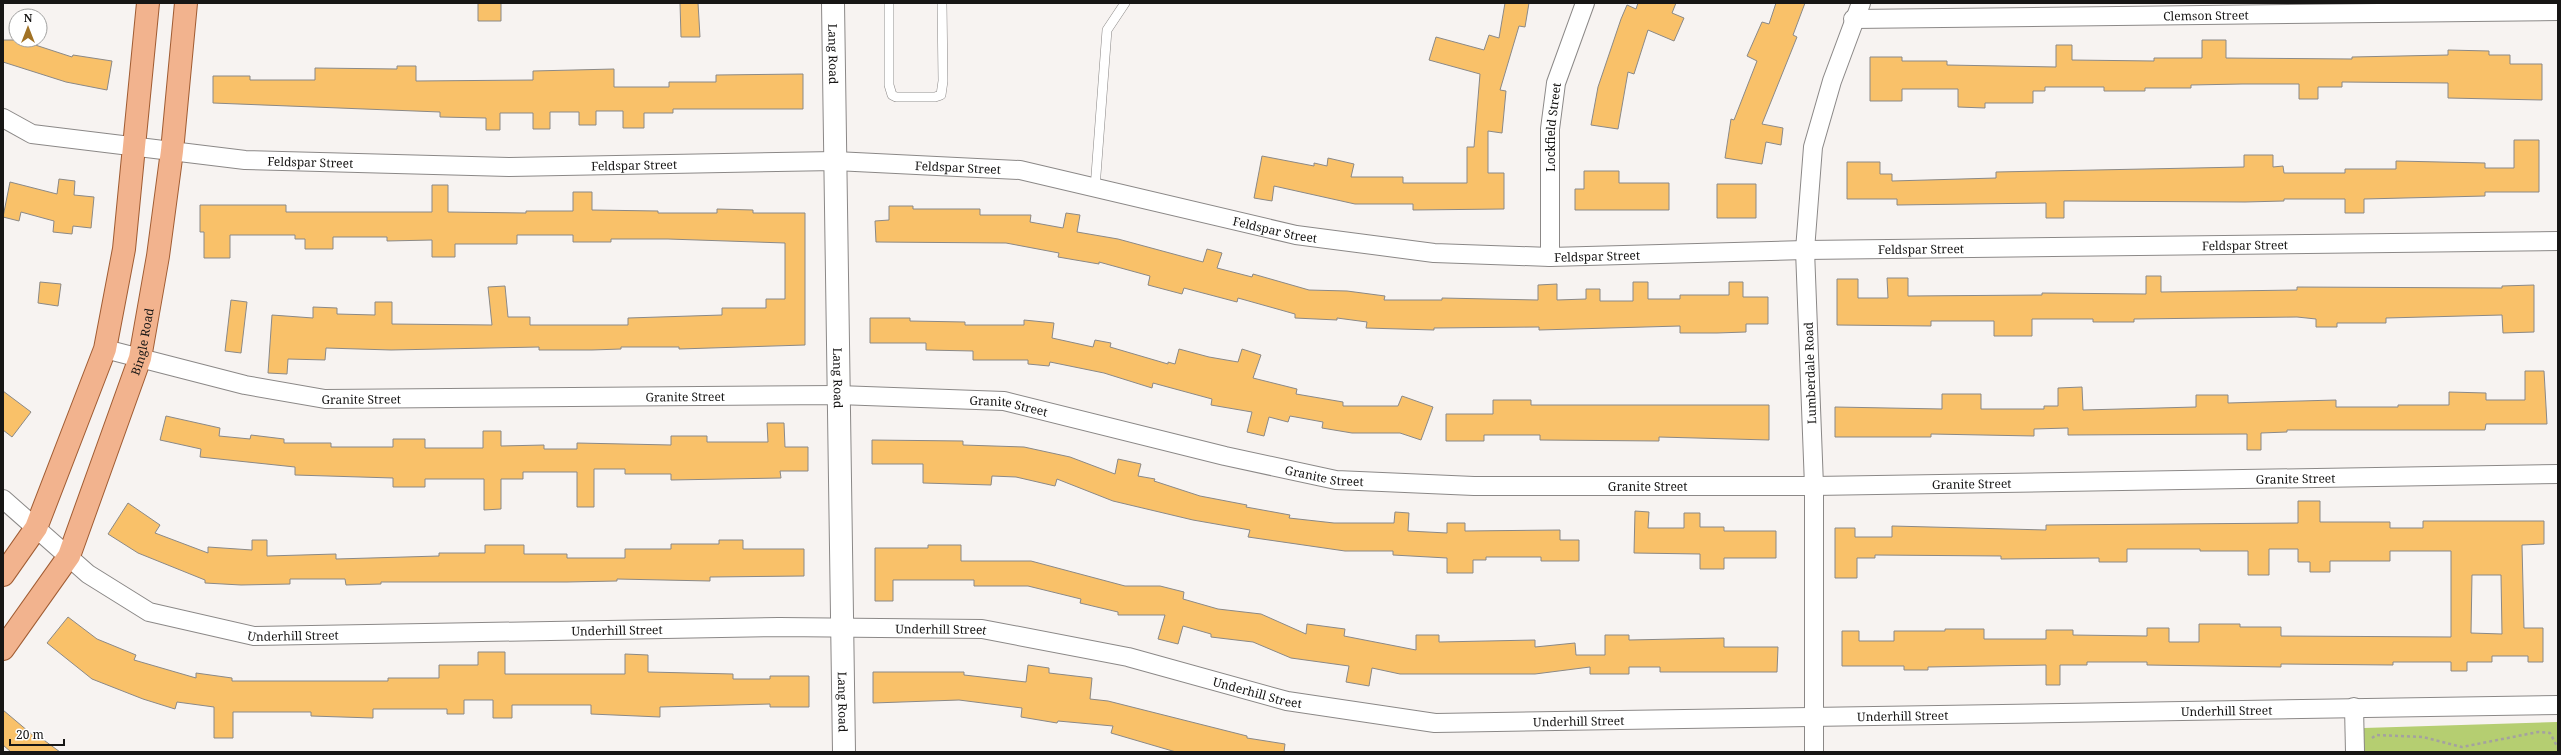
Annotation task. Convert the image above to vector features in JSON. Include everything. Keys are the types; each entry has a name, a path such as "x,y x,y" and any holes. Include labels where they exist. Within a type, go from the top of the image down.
{"main road":[{"path":"3,575 36,528 105,349 124,249 148,3"},
{"name":"Bingle Road","path":"3,649 69,556 140,358 158,256 172,151 186,3"}],"street":[{"name":"Lang Road","path":"833,3 840,626 844,752"},
{"name":"Lockfield Street","path":"1550,257 1550,128 1556,83 1585,3"},
{"name":"Lumberdale Road","path":"1814,752 1814,486 1805,250 1814,147 1832,81 1861,3"},
{"name":"Clemson Street","path":"1854,19 2558,11"},
{"name":"Feldspar Street","path":"3,118 32,134 245,160 509,168 835,161 1020,170 1296,235 1434,253 1550,257 1805,250 2558,241"},
{"name":"Granite Street","path":"105,349 245,385 325,399 838,395 1004,401 1226,456 1336,480 1474,486 1814,486 2558,474"},
{"name":"Underhill Street","path":"3,500 88,574 149,612 254,636 840,626 982,629 1128,657 1287,701 1435,723 2354,707 2558,705"},
{"path":"2354,707 2355,752"}],"lane":[{"path":"889,3 889,85 892,95 896,97 935,97 940,95 943,89 942,3"},
{"path":"1095,188 1108,30 1125,3"}],"path":[{"path":"2370,740 2376,735 2423,737 2462,747 2538,732 2550,733 2558,748"}],"green space":[{"path":"2557,722 2558,752 2364,752 2364,728"}],"building":[{"path":"478,3 501,3 501,21 478,21"},
{"path":"680,3 698,3 700,37 681,37"},
{"path":"1505,3 1529,3 1525,27 1519,26 1500,90 1506,91 1502,133 1488,131 1488,173 1504,173 1504,209 1413,210 1413,204 1355,204 1274,186 1272,201 1254,198 1262,156 1314,166 1314,163 1327,166 1328,158 1354,164 1351,177 1403,177 1403,183 1467,183 1467,147 1474,147 1480,74 1429,60 1436,37 1484,50 1489,35 1499,38"},
{"path":"1638,3 1676,3 1672,13 1684,18 1674,41 1648,30 1634,74 1628,72 1618,129 1591,125 1598,87 1621,19 1627,5 1636,9"},
{"path":"1776,3 1805,3 1793,35 1797,37 1762,124 1783,128 1781,145 1766,142 1762,164 1725,158 1731,119 1734,120 1757,61 1747,56 1762,22 1769,24"},
{"path":"3,40 8,40 8,48 44,48 72,57 73,55 112,61 107,90 66,82 3,62"},
{"path":"2202,40 2226,40 2226,58 2352,59 2352,57 2448,55 2448,50 2489,51 2489,55 2510,55 2510,64 2542,64 2542,100 2448,98 2448,83 2342,82 2342,87 2318,87 2318,99 2299,99 2299,84 2242,84 2191,85 2191,88 2145,88 2145,91 2104,91 2104,87 2045,87 2045,91 2033,91 2033,103 1985,103 1985,108 1958,107 1958,89 1902,89 1902,101 1870,101 1870,57 1902,57 1902,61 1947,61 1947,65 2056,67 2056,45 2072,45 2072,60 2154,61 2154,58 2202,58"},
{"path":"397,66 416,66 416,81 533,80 533,71 614,69 614,87 669,87 669,82 716,82 716,75 803,74 803,109 673,109 673,113 644,113 644,128 623,128 623,111 596,111 596,125 579,125 579,112 550,112 550,129 533,129 533,113 500,113 500,130 486,130 486,118 440,117 440,112 213,103 213,76 250,76 250,80 315,80 315,68 397,69"},
{"path":"2514,140 2539,140 2539,192 2485,192 2485,196 2364,199 2364,213 2345,213 2345,199 2284,199 2284,201 2245,202 2064,201 2064,218 2046,218 2046,203 1897,205 1897,199 1847,199 1847,162 1880,162 1880,174 1892,174 1892,181 1996,178 1996,172 2244,167 2244,155 2273,155 2273,167 2283,166 2284,173 2345,173 2345,169 2396,169 2396,161 2485,163 2485,168 2514,168"},
{"path":"1584,171 1619,171 1619,183 1669,183 1669,210 1575,210 1575,189 1584,189"},
{"path":"59,179 75,181 74,195 94,197 91,228 73,226 72,234 53,232 54,221 21,212 19,221 3,217 10,182 57,194"},
{"path":"1717,184 1756,184 1756,218 1717,218"},
{"path":"432,185 448,185 448,212 526,213 526,211 573,211 573,192 592,192 592,210 658,211 658,213 717,213 717,209 753,210 753,213 805,213 805,345 679,349 679,347 621,347 621,349 592,350 539,350 539,347 391,350 326,348 325,360 288,359 287,374 268,373 272,315 313,318 313,307 337,308 337,314 375,315 375,302 392,302 392,324 492,325 488,287 505,286 508,317 530,317 530,325 628,325 628,318 722,315 722,308 766,308 766,299 785,299 785,243 668,239 611,239 611,242 573,242 573,235 517,235 517,244 455,244 455,257 432,257 432,240 387,241 387,237 333,237 333,249 305,249 305,239 295,239 295,235 230,235 230,258 204,258 204,232 200,232 200,205 286,205 286,212 432,212"},
{"path":"889,206 913,206 913,209 980,209 980,215 1031,215 1030,222 1063,228 1066,213 1080,215 1077,232 1118,239 1203,262 1207,249 1222,253 1217,268 1252,277 1253,274 1309,290 1347,291 1385,296 1384,300 1442,300 1442,298 1538,300 1538,285 1557,284 1557,300 1586,299 1586,289 1600,289 1600,301 1633,301 1633,282 1648,282 1648,299 1680,299 1680,295 1729,295 1729,282 1743,282 1743,297 1768,297 1768,324 1746,324 1746,332 1717,333 1680,333 1680,326 1539,330 1539,327 1434,328 1434,330 1366,328 1367,322 1337,318 1337,320 1295,318 1295,314 1238,298 1237,302 1184,288 1182,294 1148,285 1150,276 1099,262 1099,264 1058,257 1059,253 1006,243 876,242 875,221 889,220"},
{"path":"2146,276 2161,276 2161,292 2297,290 2297,287 2502,288 2502,286 2534,285 2534,332 2503,333 2502,315 2386,318 2386,323 2337,323 2337,327 2316,327 2316,319 2297,317 2134,319 2134,322 2093,322 2093,319 2032,319 2032,336 1994,336 1994,321 1931,321 1931,326 1837,325 1837,279 1858,279 1858,298 1888,298 1887,278 1908,278 1908,296 2042,295 2042,293 2146,294"},
{"path":"40,282 61,284 58,306 38,303"},
{"path":"231,300 247,302 241,353 225,351"},
{"path":"870,318 910,318 910,321 965,322 965,325 1024,325 1024,320 1054,323 1052,338 1093,347 1095,340 1111,343 1110,347 1168,364 1168,362 1175,364 1179,349 1209,357 1238,362 1242,349 1261,355 1253,378 1297,389 1296,394 1343,402 1343,406 1398,406 1402,396 1433,407 1421,440 1400,433 1352,433 1322,428 1323,422 1290,416 1288,422 1269,417 1264,436 1247,432 1252,412 1211,405 1212,399 1153,383 1152,388 1104,373 1050,362 1049,366 1028,364 1028,360 973,360 973,351 926,350 926,343 870,343"},
{"path":"2525,371 2544,371 2547,424 2486,424 2485,430 2287,430 2287,432 2261,433 2261,450 2247,450 2247,434 2068,435 2068,428 2034,429 2034,436 1931,434 1931,437 1835,437 1835,407 1942,409 1942,394 1981,394 1981,409 2044,409 2044,406 2058,406 2058,388 2082,387 2083,410 2196,407 2196,395 2228,395 2228,403 2336,400 2336,407 2449,405 2449,392 2486,393 2486,400 2525,400"},
{"path":"3,391 31,412 12,437 3,430"},
{"path":"1493,400 1531,400 1531,405 1769,405 1769,440 1659,437 1659,441 1540,440 1540,435 1484,435 1484,441 1446,441 1446,414 1493,414"},
{"path":"166,416 220,428 219,436 250,439 251,435 284,439 284,443 331,443 331,447 393,447 393,439 425,439 425,448 483,448 483,431 501,431 501,446 544,445 544,449 577,449 577,443 671,445 671,436 707,436 707,442 768,442 767,423 784,423 785,447 808,447 808,471 780,471 781,478 671,480 671,474 625,474 625,469 594,469 594,507 577,507 577,472 523,472 523,479 501,479 501,509 484,510 484,479 425,479 425,487 393,487 393,478 295,475 295,467 200,457 201,449 160,440"},
{"path":"872,440 963,441 963,445 1024,447 1070,457 1115,474 1118,459 1141,464 1138,476 1155,479 1154,481 1200,496 1247,505 1246,507 1290,515 1289,518 1334,523 1394,523 1395,512 1409,513 1408,531 1447,533 1447,523 1465,523 1465,531 1560,530 1560,540 1579,540 1579,561 1541,561 1541,557 1486,557 1486,560 1473,560 1473,573 1447,573 1447,558 1393,555 1393,551 1345,551 1248,537 1250,530 1193,520 1113,501 1057,479 1055,486 1016,477 992,476 991,485 923,483 923,464 872,464"},
{"path":"2298,501 2320,501 2320,522 2390,522 2390,528 2423,528 2423,521 2544,521 2544,544 2522,545 2524,628 2543,628 2543,662 2528,662 2528,656 2492,656 2492,662 2467,662 2467,671 2451,671 2451,662 2393,662 2393,665 2281,664 2281,667 2147,665 2147,662 2087,662 2087,665 2060,665 2060,685 2046,685 2046,665 1928,667 1928,670 1904,670 1904,666 1842,666 1842,631 1859,631 1859,641 1894,641 1894,631 1984,629 1984,639 2046,639 2046,630 2073,630 2073,635 2147,636 2147,628 2169,628 2169,642 2199,642 2199,624 2240,624 2240,627 2281,627 2281,636 2451,637 2451,551 2390,551 2390,561 2330,561 2330,572 2310,572 2310,562 2298,562 2298,549 2269,549 2269,575 2248,575 2248,551 2200,551 2200,549 2127,549 2127,562 2099,562 2099,558 2001,559 2001,556 1875,555 1875,558 1857,558 1857,578 1835,578 1835,528 1855,528 1855,537 1892,537 1892,526 2046,530 2046,525 2298,523","holes":["2472,575 2501,575 2502,634 2471,633"]},
{"path":"128,503 160,525 155,533 208,553 208,547 252,550 252,540 267,540 267,556 336,554 336,559 439,556 439,553 485,553 485,545 524,545 524,554 567,554 567,558 625,558 625,549 671,549 671,544 719,544 719,540 743,540 743,549 804,549 804,576 710,577 710,581 617,579 617,581 567,582 381,582 381,584 346,585 345,579 290,579 290,584 241,585 205,583 205,580 138,553 108,534"},
{"path":"1635,511 1649,512 1648,528 1684,528 1684,513 1700,513 1700,527 1724,527 1724,531 1776,531 1776,558 1724,558 1724,569 1700,569 1700,554 1634,553"},
{"path":"928,545 961,545 961,561 1031,561 1125,586 1160,586 1184,592 1183,599 1218,609 1261,614 1306,634 1307,624 1345,629 1344,636 1416,650 1416,635 1439,635 1439,642 1535,640 1535,647 1575,643 1576,655 1605,655 1605,635 1629,635 1629,640 1724,638 1724,647 1778,647 1777,672 1660,672 1660,667 1629,667 1629,674 1590,674 1590,667 1535,674 1400,674 1372,668 1369,686 1346,682 1349,666 1291,658 1253,642 1211,637 1211,634 1183,626 1178,644 1158,639 1165,615 1118,615 1118,612 1080,603 1081,599 1028,586 974,586 974,580 893,580 893,601 875,601 875,548 928,548"},
{"path":"68,617 97,639 136,655 134,660 196,678 196,673 232,678 232,681 388,681 388,678 439,678 439,665 478,665 478,652 505,652 505,674 625,674 625,654 648,655 648,672 733,674 733,679 770,679 770,676 809,676 809,707 770,707 770,704 660,707 660,717 591,714 591,705 512,705 512,718 493,718 493,700 464,700 464,714 447,714 447,709 373,709 373,718 311,716 311,712 233,712 233,738 214,738 214,707 177,702 175,709 143,699 92,679 47,643"},
{"path":"1028,665 1049,668 1049,673 1092,678 1090,699 1108,701 1247,736 1247,738 1285,744 1284,752 1176,752 1111,733 1113,726 1058,721 1057,723 1021,717 1022,708 959,700 873,703 873,672 964,672 964,675 1026,682"},
{"path":"3,710 35,737 37,735 60,752 11,752 3,745"}]}
